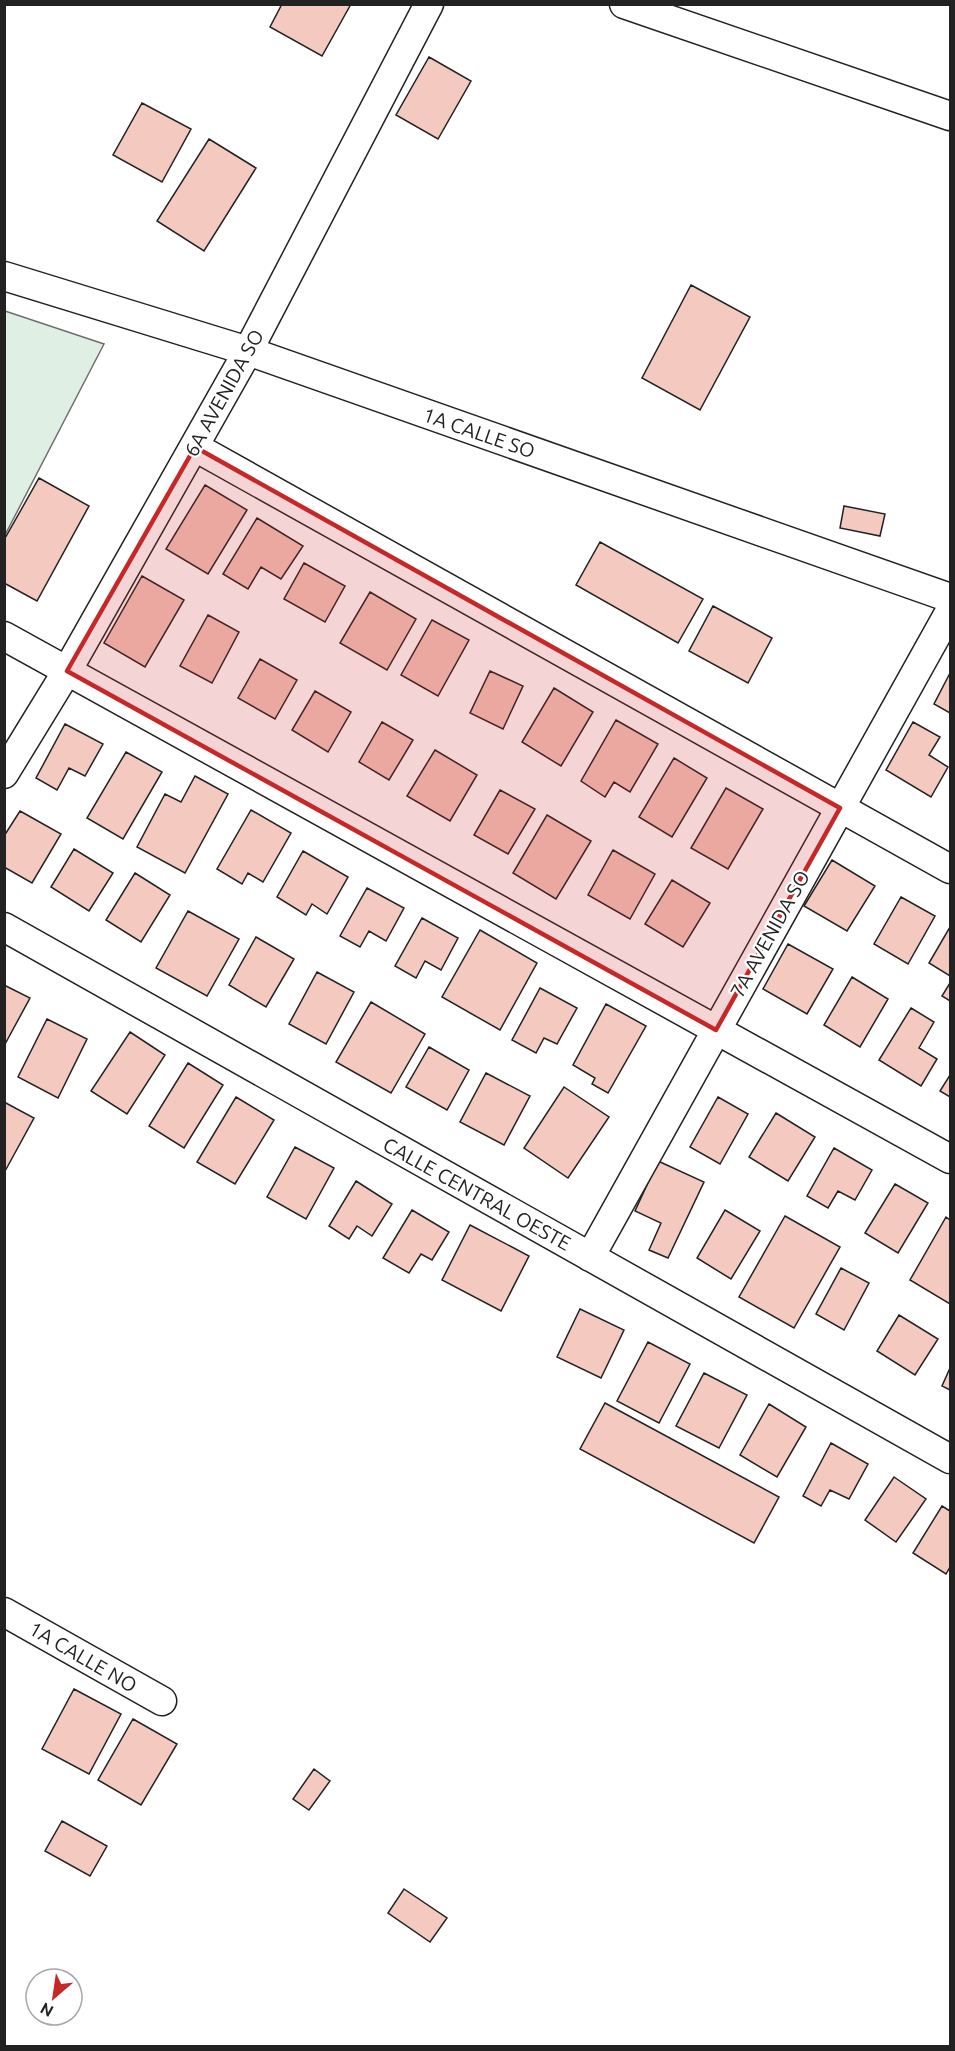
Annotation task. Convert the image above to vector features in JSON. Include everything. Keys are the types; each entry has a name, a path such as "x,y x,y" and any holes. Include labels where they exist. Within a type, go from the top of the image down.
{"street":[{"name":"6A AVENIDA SO","path":"4,774 67,671 248,351 429,4"},
{"path":"624,4 951,116"},
{"name":"1A CALLE SO","path":"4,276 248,351 951,598"},
{"path":"195,447 951,869"},
{"name":"7A AVENIDA SO","path":"590,1257 951,611"},
{"path":"4,636 951,1159"},
{"name":"CALLE CENTRAL OESTE","path":"4,927 951,1459"},
{"name":"1A CALLE NO","path":"4,1612 162,1701"}],"highlighted area":[{"path":"195,447 840,808 716,1030 67,671"}],"green space":[{"path":"4,311 104,344 5,535"}],"building":[{"path":"282,4 351,4 322,56 270,27"},
{"path":"429,57 471,81 438,139 396,115"},
{"path":"142,103 191,129 162,182 113,155"},
{"path":"209,139 256,168 204,251 157,221"},
{"path":"691,285 750,317 700,410 642,378"},
{"path":"39,478 89,506 37,601 4,583 4,540"},
{"path":"205,485 247,510 208,574 166,549"},
{"path":"844,506 885,514 880,536 840,528"},
{"path":"257,518 303,546 281,579 261,567 248,589 223,574"},
{"path":"600,542 703,599 678,643 576,585"},
{"path":"304,563 345,586 325,622 284,599"},
{"path":"142,576 184,600 145,667 104,643"},
{"path":"370,592 416,619 387,670 340,643"},
{"path":"713,606 772,638 748,683 689,651"},
{"path":"208,615 239,632 212,683 180,666"},
{"path":"432,620 469,640 438,696 401,675"},
{"path":"260,659 297,680 275,719 238,698"},
{"path":"490,671 523,686 503,729 470,713"},
{"path":"950,673 950,713 934,704"},
{"path":"554,688 593,712 561,766 522,742"},
{"path":"315,691 351,712 328,752 292,730"},
{"path":"616,720 658,744 630,792 614,782 605,797 581,781"},
{"path":"382,722 413,740 389,780 359,762"},
{"path":"913,722 940,737 929,755 948,767 931,797 886,770"},
{"path":"65,724 103,744 85,776 69,768 57,790 36,778"},
{"path":"435,750 477,775 450,821 407,796"},
{"path":"126,752 162,772 123,839 87,818"},
{"path":"674,758 707,778 672,837 639,817"},
{"path":"195,776 228,794 185,873 137,847 165,794 181,802"},
{"path":"726,788 763,809 728,869 691,848"},
{"path":"500,790 535,809 508,854 474,835"},
{"path":"251,810 291,833 263,882 248,873 242,884 217,869"},
{"path":"20,811 61,834 32,883 4,867 4,836"},
{"path":"547,815 591,841 556,899 513,873"},
{"path":"74,849 113,873 89,911 51,887"},
{"path":"613,850 655,874 630,919 588,895"},
{"path":"303,851 348,877 327,914 312,904 306,915 277,897"},
{"path":"832,860 875,886 847,931 804,906"},
{"path":"135,873 170,895 141,942 106,920"},
{"path":"672,880 710,903 683,947 645,924"},
{"path":"367,888 404,908 386,941 369,931 360,947 340,936"},
{"path":"901,897 935,916 908,964 874,944"},
{"path":"188,911 239,939 207,996 156,968"},
{"path":"422,918 458,938 441,970 425,961 416,978 395,966"},
{"path":"950,927 950,976 929,963"},
{"path":"480,930 537,963 500,1030 442,997"},
{"path":"256,937 294,959 266,1007 229,985"},
{"path":"788,944 833,969 807,1014 763,989"},
{"path":"317,972 354,992 326,1044 289,1024"},
{"path":"852,977 888,999 860,1047 824,1025"},
{"path":"950,983 950,1001 942,996"},
{"path":"4,985 30,998 4,1046"},
{"path":"540,988 577,1008 557,1044 544,1038 536,1053 512,1040"},
{"path":"371,1002 425,1034 391,1093 336,1062"},
{"path":"606,1004 646,1026 608,1093 592,1084 595,1078 573,1065"},
{"path":"911,1008 934,1022 919,1048 937,1059 921,1086 879,1060"},
{"path":"47,1019 87,1039 58,1098 18,1077"},
{"path":"130,1032 165,1055 127,1114 91,1091"},
{"path":"429,1047 469,1070 447,1110 406,1087"},
{"path":"188,1063 223,1085 184,1148 149,1126"},
{"path":"486,1073 530,1096 504,1145 460,1122"},
{"path":"950,1075 950,1097 940,1091"},
{"path":"564,1087 609,1117 568,1178 524,1148"},
{"path":"236,1097 274,1120 235,1184 197,1162"},
{"path":"718,1097 748,1114 720,1164 690,1147"},
{"path":"4,1102 34,1118 4,1173"},
{"path":"776,1113 815,1137 788,1181 749,1157"},
{"path":"295,1147 334,1168 306,1219 267,1197"},
{"path":"834,1148 872,1170 855,1200 838,1191 828,1208 807,1196"},
{"path":"658,1161 704,1182 668,1258 649,1250 661,1223 635,1211"},
{"path":"356,1181 392,1204 372,1236 357,1226 349,1239 329,1226"},
{"path":"895,1184 928,1203 898,1253 865,1233"},
{"path":"412,1210 449,1232 432,1260 421,1254 409,1273 383,1258"},
{"path":"725,1210 760,1231 731,1279 697,1258"},
{"path":"785,1216 840,1247 794,1328 739,1297"},
{"path":"946,1217 950,1220 950,1304 910,1280"},
{"path":"470,1225 529,1256 501,1311 442,1280"},
{"path":"841,1268 869,1283 844,1330 816,1314"},
{"path":"580,1309 624,1330 601,1378 557,1357"},
{"path":"899,1315 938,1339 915,1375 877,1351"},
{"path":"648,1342 690,1364 659,1423 617,1401"},
{"path":"950,1368 950,1390 942,1386"},
{"path":"704,1373 747,1395 719,1448 676,1426"},
{"path":"605,1403 779,1497 754,1543 580,1449"},
{"path":"769,1404 806,1427 777,1477 740,1455"},
{"path":"831,1443 868,1464 849,1499 830,1490 821,1506 803,1496"},
{"path":"894,1477 926,1499 896,1542 865,1520"},
{"path":"942,1506 950,1511 950,1567 946,1574 913,1553"},
{"path":"74,1689 121,1714 89,1774 42,1749"},
{"path":"133,1719 177,1744 141,1805 98,1780"},
{"path":"314,1769 330,1781 309,1810 293,1799"},
{"path":"62,1821 107,1846 90,1876 45,1851"},
{"path":"404,1889 447,1918 430,1942 388,1913"}]}
